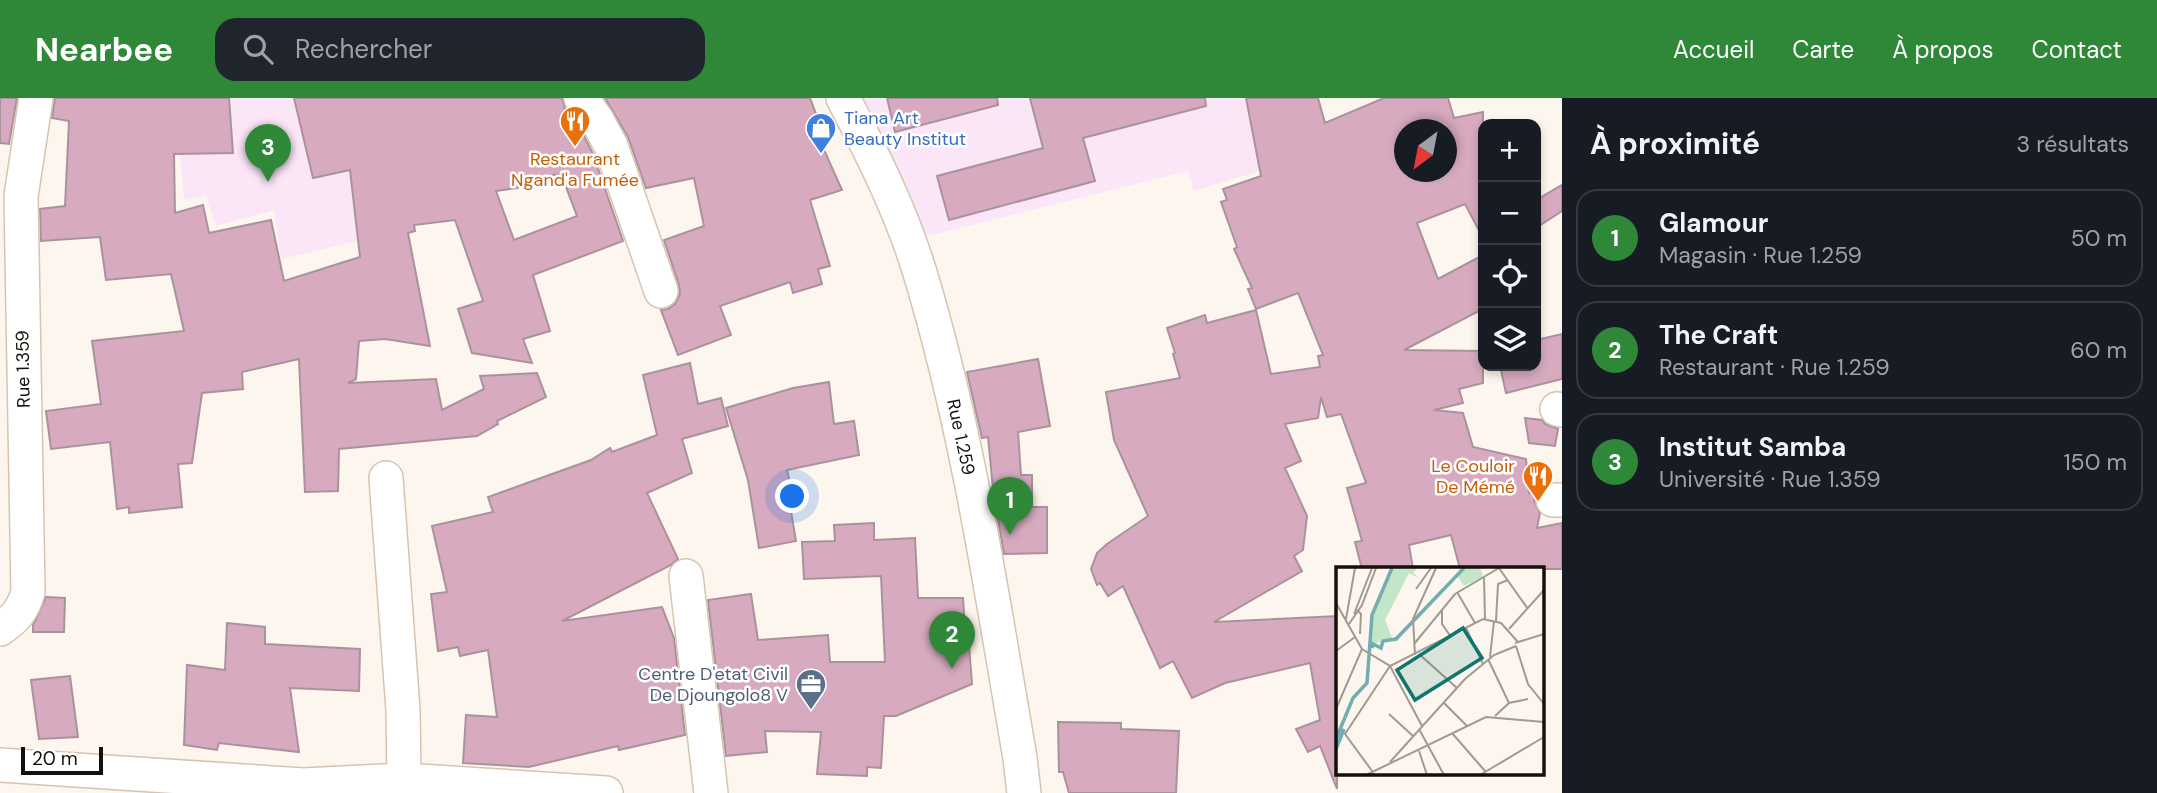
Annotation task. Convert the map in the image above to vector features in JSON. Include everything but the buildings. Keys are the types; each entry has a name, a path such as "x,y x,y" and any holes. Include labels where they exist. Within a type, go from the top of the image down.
{"street":[{"name":"Rue 1.359","path":"0,629 15,619 24,606 28,592 21,196 36,98"},
{"path":"581,98 611,146 661,291"},
{"name":"Rue 1.259","path":"843,98 877,163 920,271 954,402 984,547 1024,793"},
{"path":"386,478 403,710 404,780"},
{"path":"686,576 710,793"},
{"path":"0,765 303,789 404,780 606,793"}],"shaded area":[{"path":"210,98 344,98 358,241 281,259 274,210 216,226 206,196 184,200 177,115"},
{"path":"860,98 1246,98 1260,171 1194,191 1188,171 912,240"}],"place":[{"name":"Restaurant Ngand'a Fumée","path":"575,148"},
{"name":"Tiana Art Beauty Institut","path":"821,155"},
{"name":"Institut Samba","path":"268,182"},
{"name":"Le Couloir De Mémé","path":"1538,503"},
{"name":"Glamour","path":"1010,535"},
{"name":"The Craft","path":"952,669"},
{"name":"Centre D'etat Civil De Djoungolo8 V","path":"811,711"}]}
